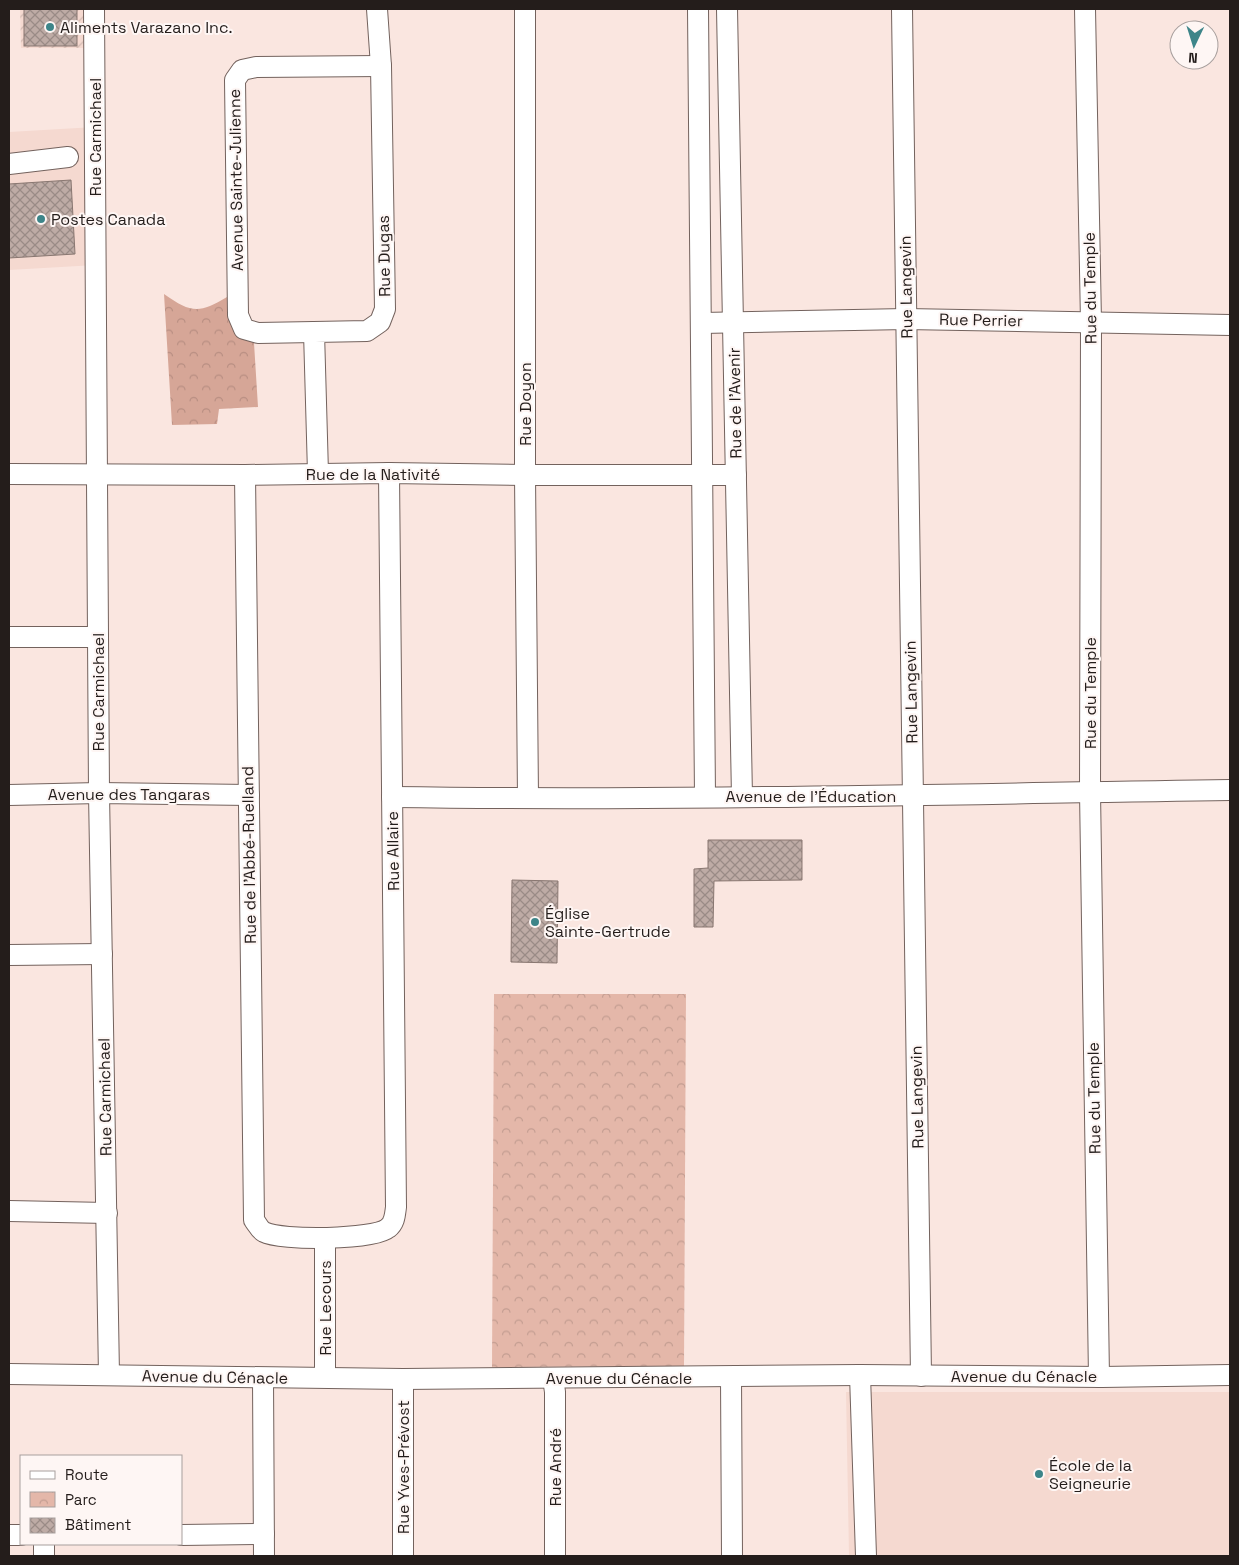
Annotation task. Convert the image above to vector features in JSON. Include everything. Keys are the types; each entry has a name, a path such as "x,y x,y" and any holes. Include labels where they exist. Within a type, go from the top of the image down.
{"street":[{"name":"Rue Carmichael","path":"94,9 99,793 109,1375"},
{"name":"Rue Dugas","path":"314,332 366,331 380,322 385,309 381,66 378,9"},
{"name":"Rue Doyon","path":"525,9 525,475 528,798"},
{"name":"Rue de l'Avenir","path":"698,9 705,796"},
{"name":"Rue de l'Avenir","path":"727,9 742,797"},
{"name":"Rue Langevin","path":"902,9 921,1376"},
{"name":"Rue du Temple","path":"1085,9 1091,322 1090,792 1098,1377"},
{"name":"Avenue Sainte-Julienne","path":"314,332 258,333 244,329 238,315 235,80 242,70 256,67 381,66"},
{"path":"9,164 68,157"},
{"name":"Rue Perrier","path":"702,323 906,319 1230,325"},
{"path":"314,332 318,473"},
{"name":"Rue de la Nativité","path":"9,474 245,475 389,473 736,475"},
{"name":"Rue Allaire","path":"325,1238 378,1232 389,1228 394,1221 396,1207 389,473"},
{"name":"Rue de l'Abbé-Ruelland","path":"245,475 254,1220 263,1232 276,1235 325,1238"},
{"path":"9,637 98,637"},
{"name":"Avenue de l'Éducation","path":"392,797 742,797 1230,790"},
{"name":"Avenue des Tangaras","path":"9,795 99,793 249,795"},
{"path":"9,955 102,954"},
{"path":"9,1212 107,1213"},
{"name":"Rue Lecours","path":"325,1238 325,1377"},
{"name":"Avenue du Cénacle","path":"9,1374 403,1379 1230,1375"},
{"path":"860,1376 866,1556"},
{"path":"731,1377 732,1556"},
{"path":"264,1378 264,1556"},
{"name":"Rue André","path":"553,1378 555,1392 555,1556"},
{"name":"Rue Yves-Prévost","path":"403,1379 403,1556"},
{"path":"182,1534 264,1534"}],"shaded area":[{"name":"Aliments Varazano Inc.","path":"20,9 94,9 94,48 21,48"},
{"path":"95,127 96,265 9,270 9,132"},
{"name":"École de la Seigneurie","path":"846,1392 1230,1392 1230,1556 849,1556"}],"green space":[{"path":"164,294 181,305 195,309 202,309 227,297 254,343 258,407 219,409 217,424 172,425"},
{"path":"494,994 686,994 684,1366 492,1367"}],"building":[{"name":"Aliments Varazano Inc.","path":"24,9 77,9 77,46 24,46"},
{"name":"Postes Canada","path":"71,180 75,254 9,258 9,184"},
{"path":"708,840 802,840 802,880 714,881 713,927 694,927 694,869 708,868"},
{"name":"Église Sainte-Gertrude","path":"512,880 558,881 557,963 511,962"}],"place":[{"name":"Aliments Varazano Inc.","path":"50,27"},
{"name":"Postes Canada","path":"41,219"},
{"name":"Église Sainte-Gertrude","path":"535,922"},
{"name":"École de la Seigneurie","path":"1039,1474"}]}
